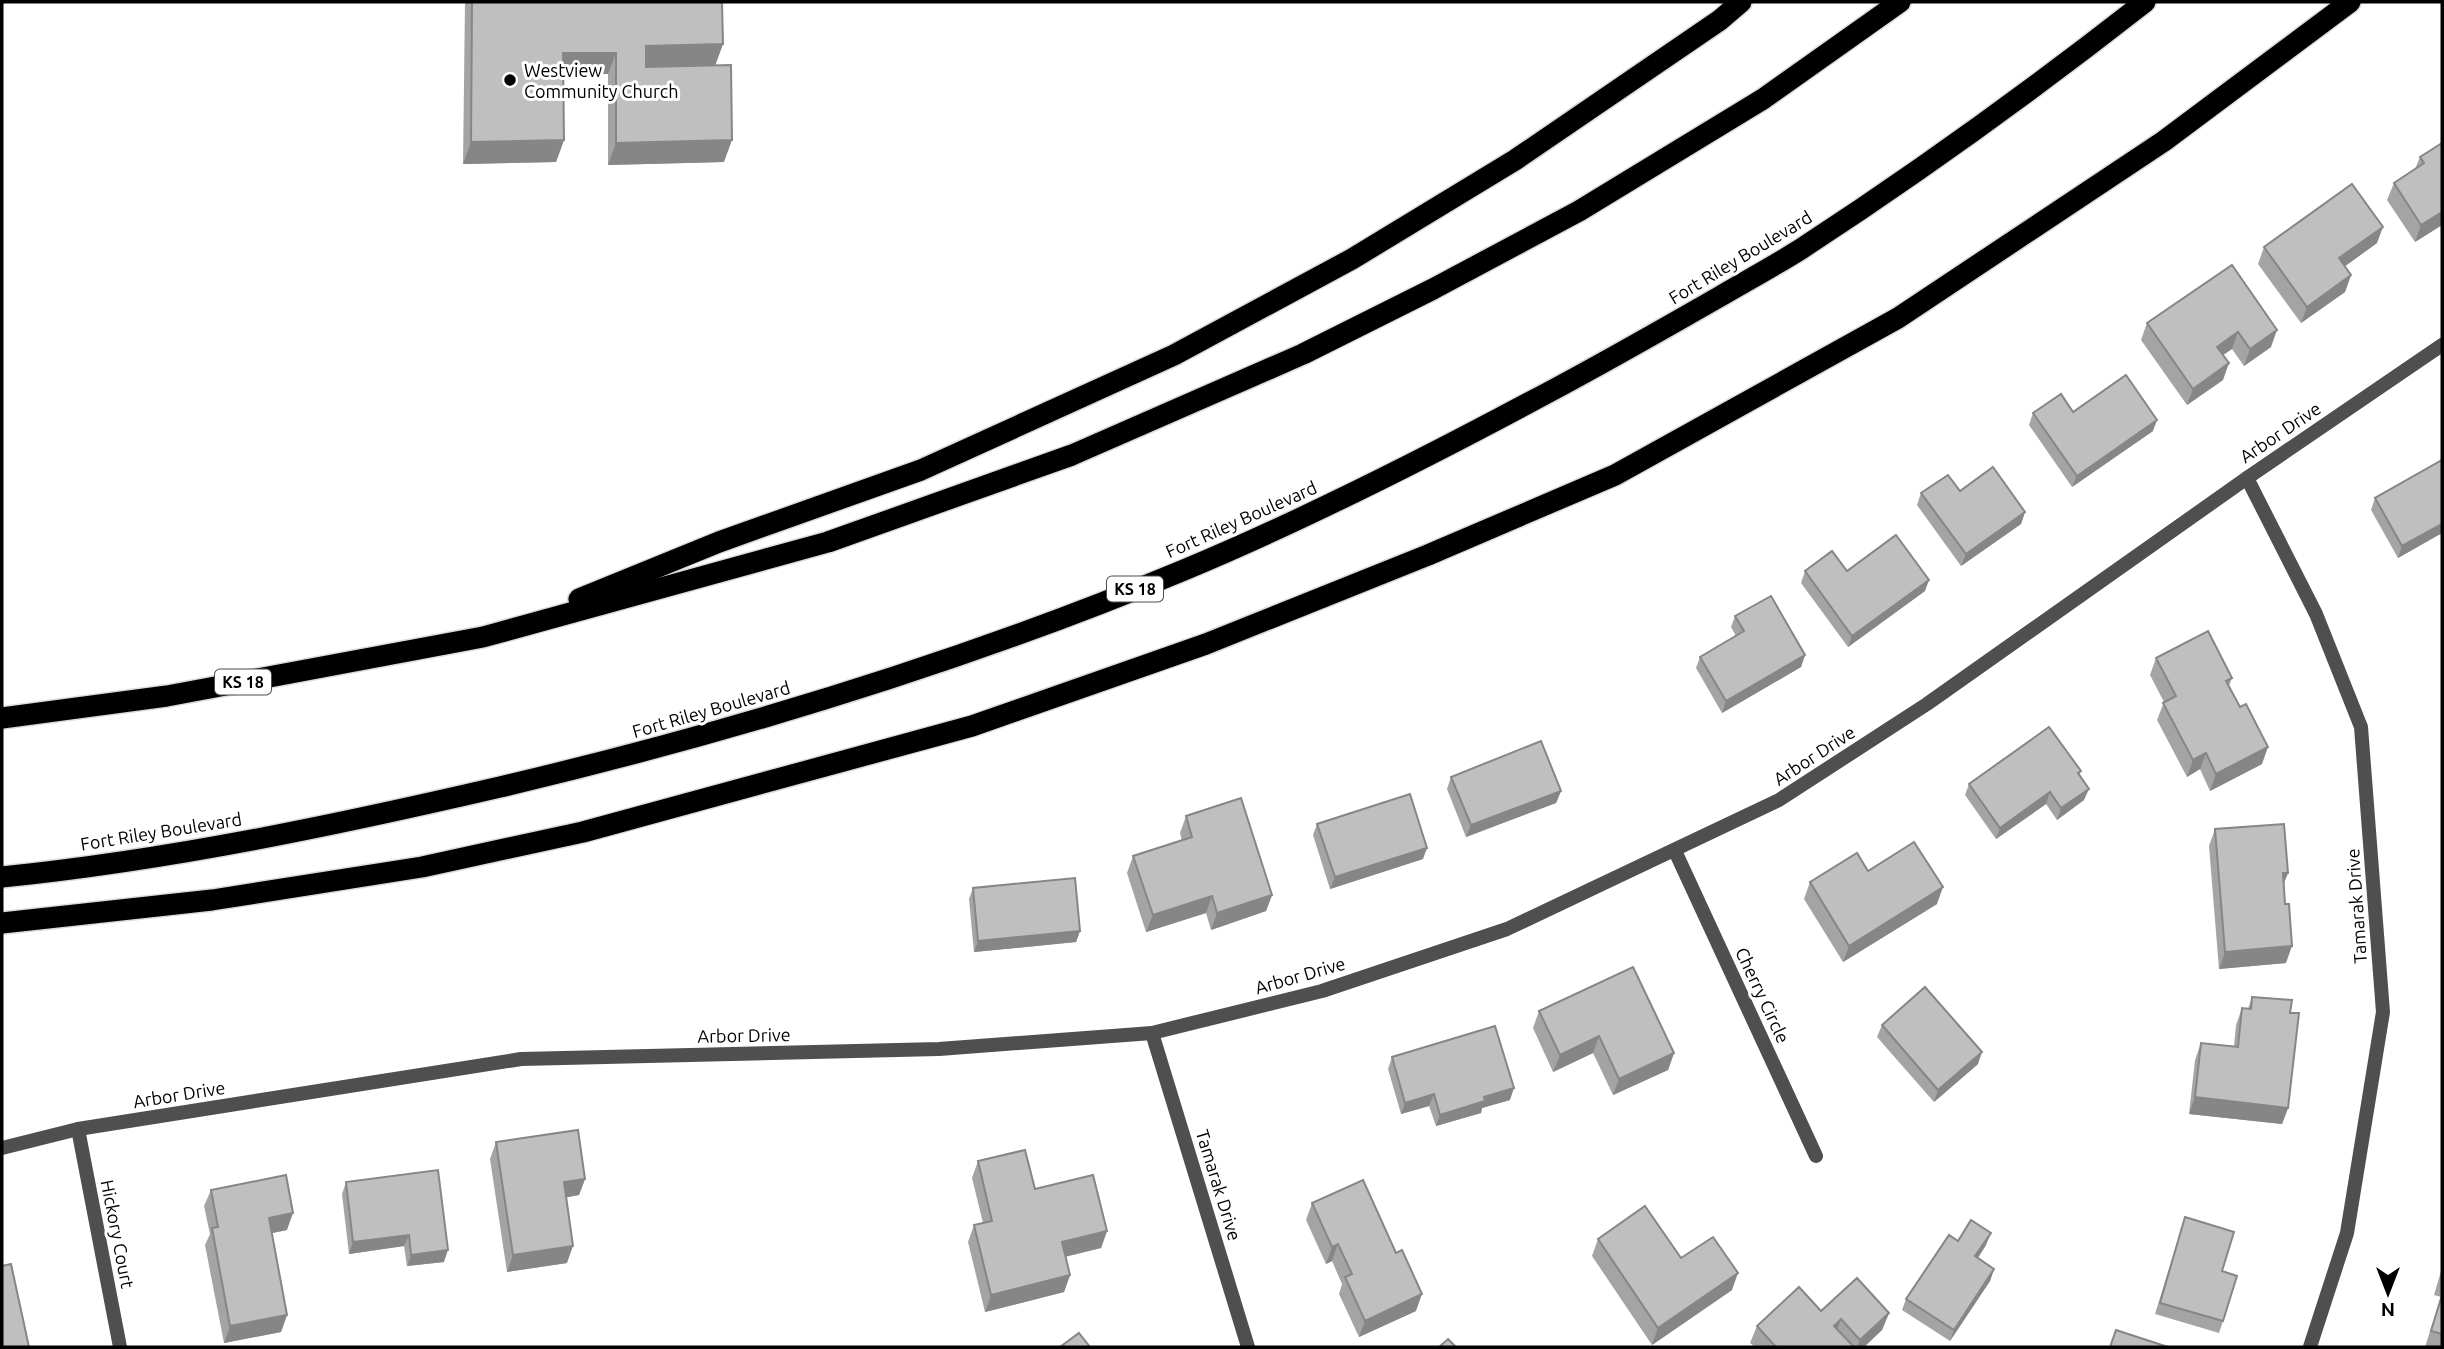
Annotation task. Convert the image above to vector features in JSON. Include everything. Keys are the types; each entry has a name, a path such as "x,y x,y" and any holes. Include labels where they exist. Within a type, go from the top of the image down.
{"highway":[{"path":"483,637 719,542 921,470 1174,355 1352,259 1515,160 1720,20 1741,2"},
{"name":"KS 18","path":"2,718 167,696 483,637 828,542 1072,455 1303,354 1433,289 1578,211 1763,100 1899,2"},
{"name":"Fort Riley Boulevard","path":"2,877 62,871 341,824 618,759 775,715 973,651 1184,570 1393,476 1613,358 1796,253 1973,131 2145,2"},
{"path":"2,923 212,901 422,867 583,832 972,726 1206,644 1428,555 1615,475 1886,324 2164,141 2350,2"}],"street":[{"name":"Arbor Drive","path":"2,1148 78,1129 521,1059 939,1049 1152,1033 1322,991 1507,929 1779,800 1915,712 2247,478 2442,345"},
{"name":"Tamarak Drive","path":"2247,478 2316,614 2361,727 2384,1012 2347,1233 2310,1347"},
{"name":"Cherry Circle","path":"1675,851 1816,1156"},
{"name":"Tamarak Drive","path":"1152,1033 1248,1347"},
{"name":"Hickory Court","path":"78,1129 120,1347"}],"building":[{"name":"Westview Community Church","path":"472,2 722,2 723,44 646,46 646,67 731,65 732,140 616,143 616,53 563,53 564,140 471,142"},
{"path":"2442,143 2442,212 2421,225 2394,183 2424,163 2420,157"},
{"path":"2352,184 2383,227 2339,258 2351,275 2307,307 2264,247"},
{"path":"2232,265 2277,330 2250,349 2238,332 2217,347 2229,363 2193,389 2147,323"},
{"path":"2126,375 2157,420 2077,476 2033,413 2061,394 2073,412"},
{"path":"2442,460 2442,524 2402,546 2375,498"},
{"path":"1993,467 2025,512 1966,554 1921,493 1948,475 1960,491"},
{"path":"1896,535 1929,580 1852,636 1805,571 1832,551 1847,571"},
{"path":"1771,596 1805,655 1726,701 1700,657 1744,631 1735,616"},
{"path":"2208,631 2232,678 2226,681 2240,707 2246,704 2268,747 2216,774 2206,753 2193,760 2163,703 2176,696 2156,658"},
{"path":"2049,727 2081,771 2078,773 2089,789 2061,808 2050,792 2000,828 1969,784"},
{"path":"1541,741 1561,791 1471,825 1451,777"},
{"path":"1410,794 1427,848 1335,877 1317,824"},
{"path":"1241,798 1272,895 1217,913 1212,896 1153,915 1133,856 1192,837 1186,816"},
{"path":"2284,824 2288,873 2283,873 2285,904 2289,904 2292,946 2225,952 2215,829"},
{"path":"1914,842 1943,887 1849,946 1810,882 1857,853 1868,871"},
{"path":"1075,878 1080,931 978,941 973,888"},
{"path":"1633,967 1674,1053 1619,1079 1599,1036 1560,1055 1539,1011"},
{"path":"1925,987 1982,1052 1938,1090 1882,1025"},
{"path":"2252,997 2292,1000 2290,1013 2299,1013 2288,1108 2195,1097 2201,1043 2238,1047 2242,1008 2251,1009"},
{"path":"1495,1026 1514,1088 1484,1097 1485,1101 1440,1115 1434,1094 1405,1103 1392,1057"},
{"path":"578,1130 585,1179 564,1182 573,1246 513,1255 496,1142"},
{"path":"1025,1150 1035,1189 1093,1175 1107,1231 1062,1242 1070,1275 991,1295 974,1225 992,1221 978,1161"},
{"path":"438,1170 448,1250 411,1255 409,1235 353,1242 346,1182"},
{"path":"286,1175 293,1213 269,1218 287,1315 230,1326 212,1228 218,1227 211,1190"},
{"path":"1363,1180 1396,1253 1402,1250 1422,1294 1365,1321 1345,1277 1352,1274 1338,1244 1332,1247 1312,1203"},
{"path":"1645,1206 1681,1258 1713,1237 1738,1273 1658,1328 1598,1239"},
{"path":"2185,1217 2234,1232 2222,1271 2237,1276 2223,1321 2160,1303"},
{"path":"1971,1220 1991,1233 1975,1256 1994,1269 1954,1330 1906,1299 1949,1235 1958,1241"},
{"path":"11,1264 29,1347 2,1347 2,1266"},
{"path":"1857,1278 1889,1313 1860,1340 1841,1319 1834,1326 1854,1347 1776,1347 1757,1326 1799,1287 1821,1311"},
{"path":"2442,1295 2442,1334 2431,1331"},
{"path":"2116,1330 2168,1347 2110,1347"},
{"path":"1079,1333 1090,1347 1060,1347"},
{"path":"1448,1339 1456,1347 1439,1347"}],"place":[{"name":"Westview Community Church","path":"510,80"}]}
